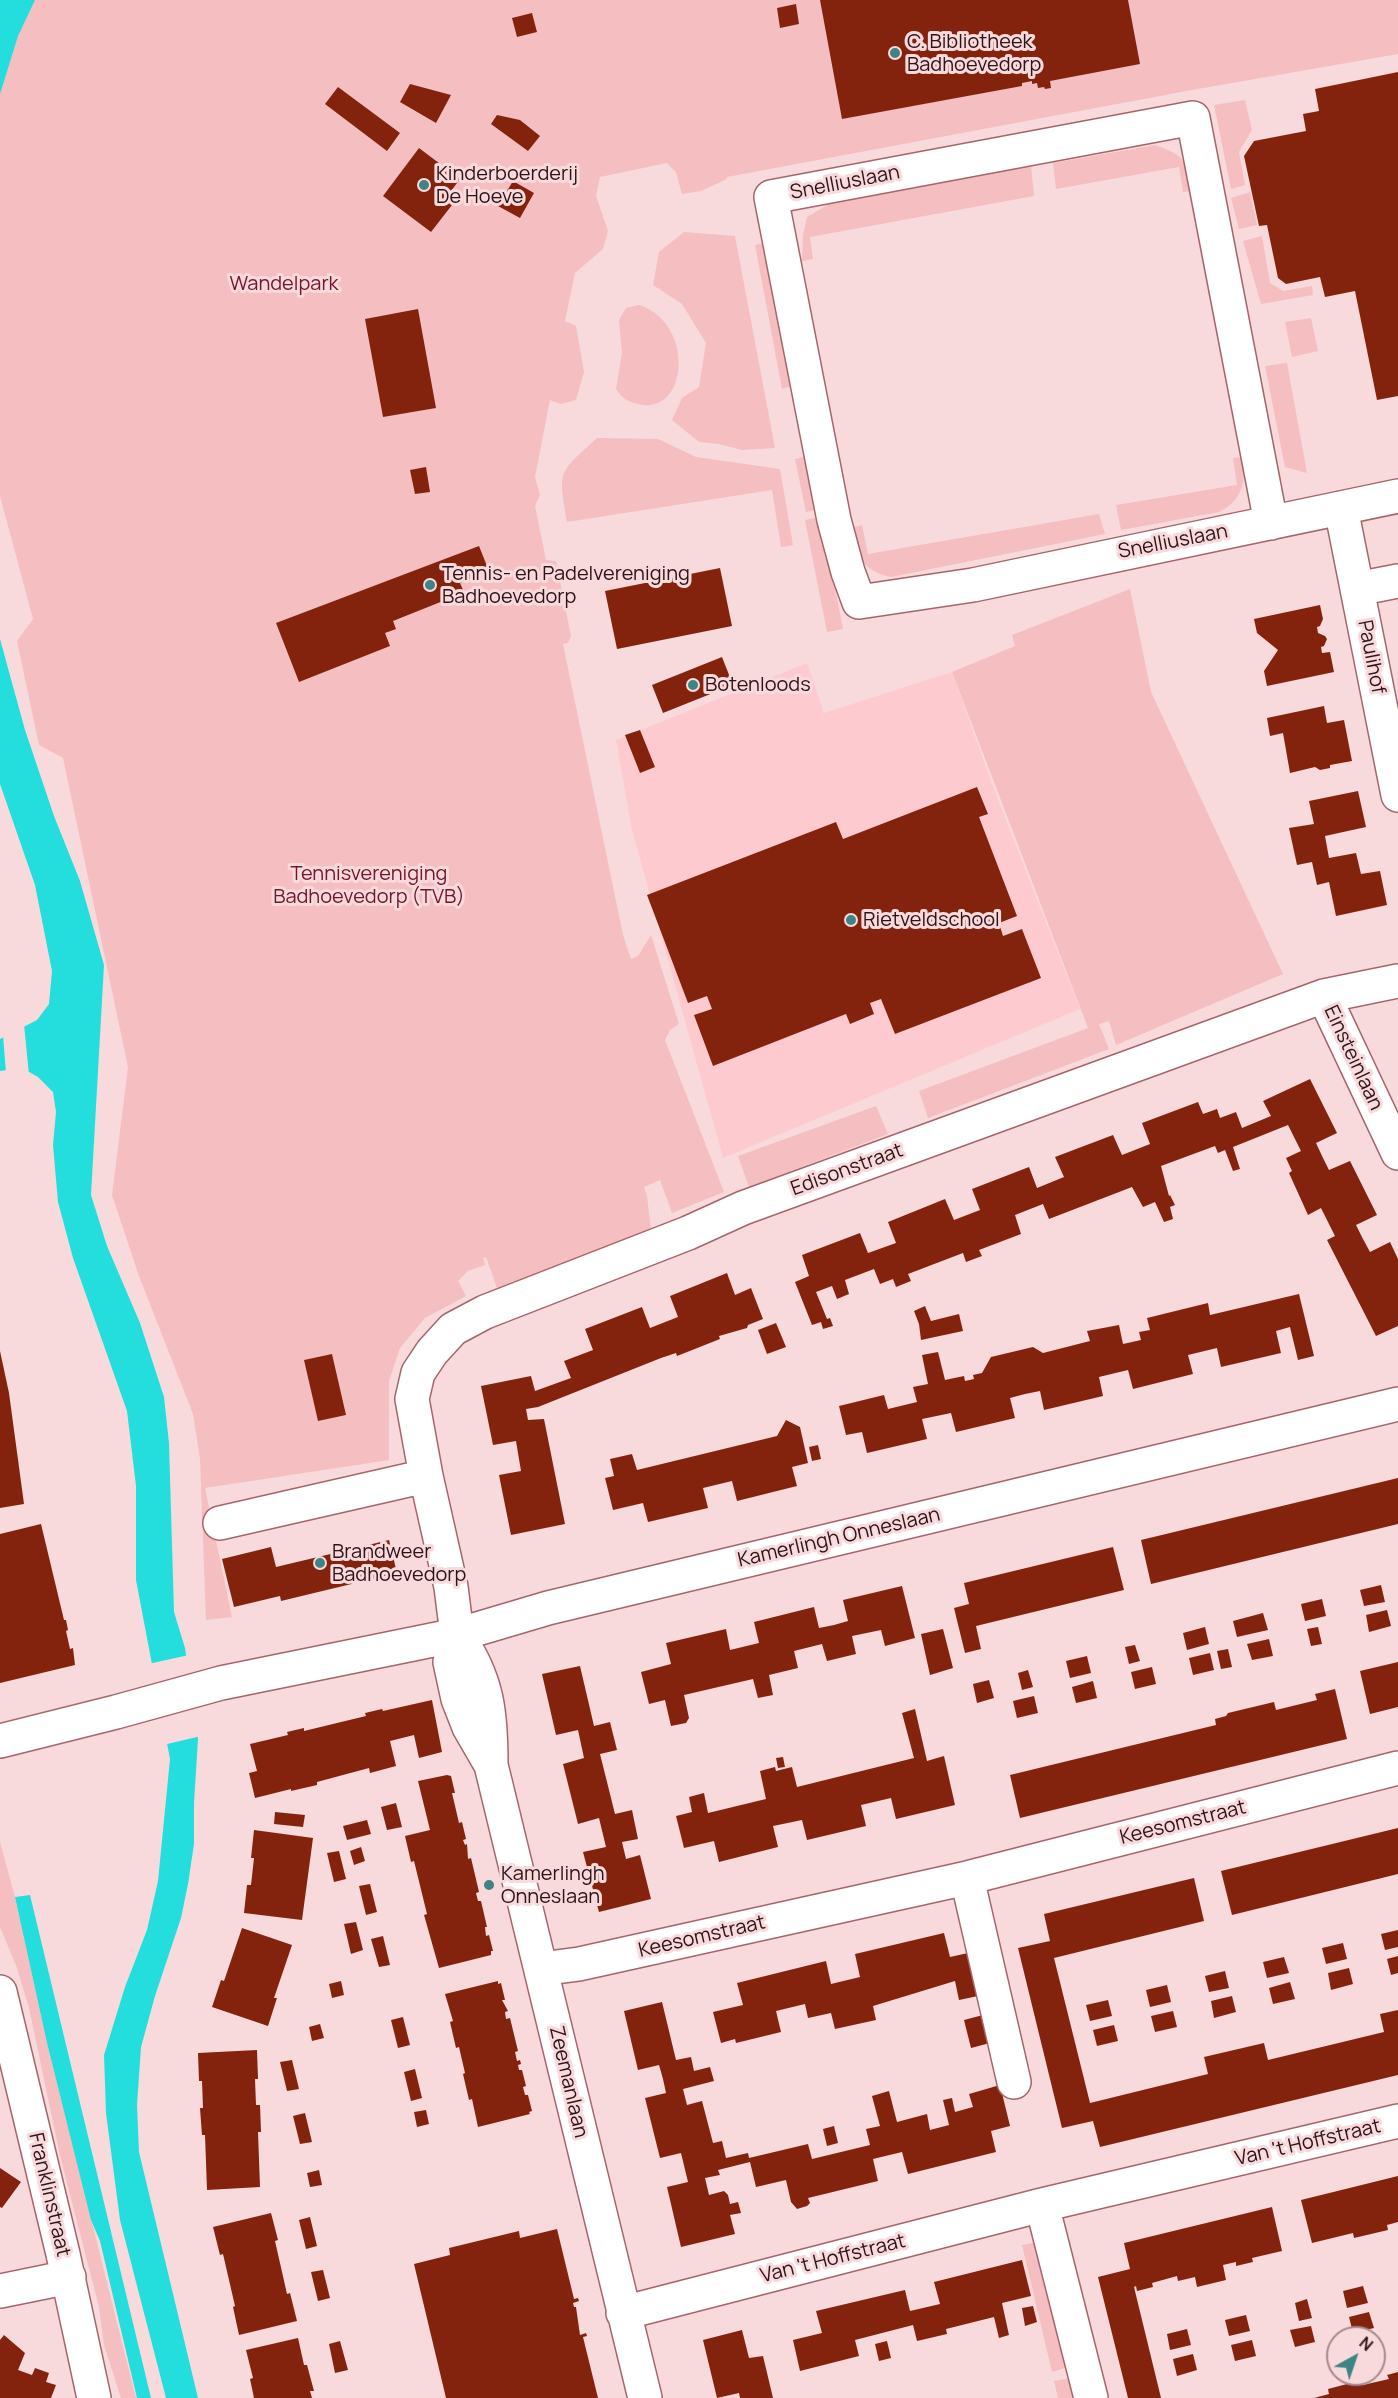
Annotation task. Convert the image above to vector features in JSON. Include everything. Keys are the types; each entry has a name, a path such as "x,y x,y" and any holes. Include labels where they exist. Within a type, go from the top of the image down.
{"street":[{"name":"Snelliuslaan","path":"1270,523 1193,118 771,197 834,520 859,602 973,585 1270,523 1341,507 1398,496"},
{"name":"Paulihof","path":"1341,507 1398,795"},
{"path":"1358,589 1398,581"},
{"path":"1324,996 1398,981"},
{"name":"Einsteinlaan","path":"1324,996 1398,1153"},
{"name":"Edisonstraat","path":"412,1399 418,1372 432,1352 453,1329 485,1312 688,1233 754,1204 1324,996"},
{"name":"Zeemanlaan","path":"412,1399 448,1575 457,1635 450,1662 458,1699 491,1765 645,2398"},
{"name":"Kamerlingh Onneslaan","path":"0,1741 221,1683 457,1635 548,1608 1398,1404"},
{"path":"220,1523 426,1476"},
{"name":"Keesomstraat","path":"542,1969 579,1964 967,1878 1398,1768"},
{"path":"967,1878 1014,2082"},
{"name":"Franklinstraat","path":"0,1992 69,2277 94,2398"},
{"name":"Van 't Hoffstraat","path":"623,2313 1042,2205 1398,2121"},
{"path":"1042,2205 1091,2398"},
{"path":"0,2290 69,2277"}],"shaded area":[{"name":"Rietveldschool","path":"807,663 824,713 952,672 992,784 1080,1009 723,1158 632,830 616,740"}],"green space":[{"name":"Wandelpark","path":"0,0 1398,0 1398,54 727,177 701,191 682,194 676,172 667,163 600,177 596,196 608,231 603,249 575,273 565,321 576,326 584,372 576,400 561,404 550,400 535,477 540,495 535,506 546,560 556,561 571,636 568,643 563,644 623,935 631,959 638,956 651,935 679,1024 670,1030 665,1040 724,1192 672,1213 660,1180 644,1187 651,1230 497,1288 486,1257 483,1258 485,1265 468,1271 458,1281 466,1296 425,1318 400,1348 389,1381 389,1460 205,1488 232,1617 206,1620 200,1459 193,1414 139,1276 112,1195 128,1067 63,758 39,745 17,641 33,619 0,496"},
{"path":"1245,100 1252,130 1239,152 1245,185 1231,189 1214,105"},
{"path":"1155,145 1173,152 1182,160 1186,165 1192,191 1183,192 1179,167 1056,189 1053,163"},
{"path":"1031,166 1034,196 810,237 813,259 802,261 803,235 807,217 829,204"},
{"path":"1250,192 1257,225 1239,229 1231,198"},
{"path":"684,232 735,236 775,448 742,450 699,442 672,420 682,398 699,387 706,343 682,304 653,285 659,252"},
{"path":"1262,236 1270,283 1283,291 1312,286 1313,295 1261,304 1243,241"},
{"path":"768,242 795,385 782,389 755,245"},
{"path":"639,305 657,315 670,329 677,347 679,366 675,383 668,396 655,404 631,402 616,389 622,353 619,320 626,308"},
{"path":"1311,318 1318,351 1292,357 1285,322"},
{"path":"1287,363 1307,473 1285,467 1265,366"},
{"path":"597,438 658,439 696,457 780,469 793,545 781,547 772,490 567,522 562,492 564,474 568,466"},
{"path":"809,456 820,509 806,512 795,459"},
{"path":"1242,457 1244,474 1241,489 1233,502 1219,512 1121,530 1116,505 1237,485 1233,458"},
{"path":"1099,514 1105,534 891,577 873,570 862,560 851,528 862,525 868,554"},
{"path":"821,517 843,629 827,632 805,520"},
{"path":"1130,589 1151,692 1283,974 1116,1045 1109,1021 1099,1024 1109,1049 928,1118 919,1091 1088,1028 952,672 1015,646 1012,635"},
{"path":"876,1106 888,1134 749,1187 738,1156"},
{"path":"0,1842 15,1897 47,2043 136,2398 121,2398 104,2345 99,2307 61,2160 29,2008 17,1968 0,1927"},
{"path":"1038,2242 1068,2367 1052,2372 1022,2245"},
{"path":"1070,2378 1075,2398 1058,2398 1054,2381"}],"water":[{"path":"0,0 35,0 18,36 0,94"},
{"path":"0,639 25,730 54,816 80,881 104,965 91,1195 107,1246 140,1323 164,1397 169,1443 174,1612 185,1648 198,1739 194,1844 181,1918 141,2047 137,2105 139,2152 198,2398 166,2398 120,2220 106,2113 104,2055 125,1987 147,1930 158,1881 170,1759 136,1580 136,1486 127,1411 73,1258 58,1202 53,1145 56,1112 53,1092 38,1077 22,1068 0,1071 0,1039 37,1020 49,1004 52,971 35,885 0,784"},
{"path":"30,1895 151,2398 137,2398 100,2241 91,2220 47,2043 15,1897"}],"pier":[{"path":"24,1024 29,1075 22,1071 6,1073 3,1035"},
{"path":"189,1655 201,1736 163,1745 148,1664"}],"building":[{"path":"820,0 1128,0 1140,64 1050,81 1051,88 1038,88 1037,83 1032,84 1032,81 1022,83 1022,86 842,119"},
{"path":"796,4 799,24 780,28 777,8"},
{"path":"532,13 537,32 517,37 512,18"},
{"path":"1398,72 1398,396 1377,400 1355,291 1325,297 1320,277 1286,284 1278,278 1267,225 1259,226 1244,156 1254,141 1306,131 1303,114 1319,111 1315,89"},
{"path":"410,84 451,95 436,123 400,102"},
{"path":"338,87 400,133 387,151 325,104"},
{"path":"497,115 520,120 540,136 528,151 491,124"},
{"name":"Kinderboerderij De Hoeve","path":"419,148 460,179 451,191 459,196 431,232 383,196"},
{"path":"513,181 534,193 520,218 498,206"},
{"path":"418,309 436,408 383,417 365,319"},
{"path":"426,467 430,492 415,494 410,470"},
{"path":"479,546 489,571 460,583 463,590 442,598 443,601 393,621 396,629 385,633 390,646 299,682 276,623"},
{"path":"720,568 732,626 617,649 605,591"},
{"path":"1320,605 1323,619 1317,627 1318,633 1327,639 1321,647 1322,653 1330,652 1334,672 1267,686 1264,671 1278,650 1257,633 1254,619"},
{"name":"Botenloods","path":"722,657 733,685 663,713 652,685"},
{"path":"1324,706 1327,723 1344,720 1352,761 1330,765 1330,768 1320,770 1315,767 1290,773 1283,733 1270,736 1267,718"},
{"path":"640,730 655,767 640,773 625,735"},
{"path":"977,787 988,814 979,817 1017,916 999,923 1003,936 1022,929 1041,978 895,1034 881,999 870,1003 874,1014 850,1024 846,1014 713,1066 694,1015 712,1009 707,996 688,1003 647,895 836,822 843,839"},
{"path":"1358,791 1366,827 1325,836 1329,858 1356,853 1361,874 1380,871 1387,905 1336,916 1329,882 1317,885 1312,862 1297,865 1289,828 1314,824 1309,801"},
{"path":"1310,1079 1337,1133 1316,1143 1323,1158 1329,1170 1350,1161 1377,1215 1356,1225 1370,1252 1390,1242 1398,1259 1398,1326 1376,1336 1327,1240 1335,1236 1321,1208 1308,1215 1289,1173 1292,1171 1286,1158 1301,1151 1288,1125 1233,1147 1240,1169 1233,1171 1225,1150 1218,1153 1215,1146 1161,1166 1169,1196 1175,1205 1170,1207 1173,1219 1164,1222 1155,1202 1143,1207 1132,1187 1049,1219 1043,1204 1015,1215 1021,1234 979,1250 982,1256 966,1262 963,1253 908,1274 911,1281 896,1287 893,1279 880,1284 874,1269 845,1280 849,1294 837,1299 832,1286 816,1292 827,1319 830,1318 833,1326 823,1329 821,1322 812,1325 795,1282 809,1276 802,1255 860,1233 868,1253 896,1243 888,1222 945,1199 954,1220 980,1210 972,1189 1029,1167 1037,1188 1064,1177 1055,1157 1113,1135 1122,1155 1150,1144 1142,1123 1198,1102 1203,1114 1217,1109 1220,1118 1236,1112 1242,1128 1271,1116 1263,1101"},
{"path":"727,1273 735,1295 751,1288 763,1319 748,1325 747,1328 719,1336 720,1339 677,1356 676,1353 661,1358 538,1407 526,1409 528,1420 544,1419 565,1524 511,1535 499,1475 521,1471 516,1441 493,1445 481,1386 531,1376 535,1391 571,1378 564,1361 593,1350 585,1329 642,1307 650,1328 678,1317 670,1296"},
{"path":"1299,1294 1314,1356 1298,1360 1290,1327 1276,1331 1281,1353 1221,1367 1217,1348 1188,1355 1193,1374 1133,1389 1128,1370 1099,1377 1103,1396 1044,1410 1040,1391 1025,1394 1010,1398 1015,1418 956,1432 951,1413 922,1419 927,1439 867,1453 862,1432 846,1435 839,1406 884,1395 888,1409 917,1402 913,1387 928,1384 922,1355 938,1352 945,1380 964,1376 965,1381 974,1379 973,1375 982,1373 991,1357 1033,1347 1043,1353 1090,1341 1087,1331 1119,1325 1123,1344 1141,1340 1139,1332 1150,1330 1147,1318 1208,1303 1210,1315"},
{"path":"925,1306 931,1321 959,1314 963,1331 921,1340 919,1324 914,1311"},
{"path":"776,1323 786,1347 767,1354 758,1330"},
{"path":"0,1351 9,1393 24,1504 0,1508"},
{"path":"332,1354 346,1415 318,1421 304,1360"},
{"path":"786,1420 800,1427 808,1463 792,1467 797,1486 737,1501 732,1481 703,1488 708,1508 648,1522 643,1503 613,1510 605,1478 614,1476 610,1459 632,1454 637,1470 777,1436"},
{"path":"818,1445 821,1459 812,1461 809,1447"},
{"path":"1398,1478 1398,1524 1151,1584 1141,1540"},
{"path":"41,1524 64,1620 66,1620 70,1649 73,1648 75,1665 0,1683 0,1534"},
{"path":"389,1540 397,1573 281,1601 280,1596 234,1607 222,1559 271,1547 276,1567"},
{"path":"1113,1547 1124,1590 976,1626 981,1649 965,1653 954,1608 969,1604 964,1583"},
{"path":"1381,1585 1385,1602 1364,1606 1360,1590"},
{"path":"902,1586 915,1638 885,1646 881,1630 852,1636 856,1654 827,1661 822,1644 794,1651 798,1668 769,1675 773,1695 758,1698 753,1679 684,1695 689,1718 686,1723 671,1726 665,1700 649,1704 641,1672 671,1664 666,1643 726,1629 730,1650 759,1643 754,1622 814,1607 819,1628 834,1625 848,1621 843,1600"},
{"path":"1322,1599 1326,1616 1305,1621 1301,1604"},
{"path":"1387,1610 1391,1626 1369,1632 1366,1615"},
{"path":"1263,1613 1268,1630 1237,1637 1233,1621"},
{"path":"1205,1627 1209,1644 1187,1650 1183,1633"},
{"path":"1318,1627 1322,1644 1311,1646 1307,1629"},
{"path":"943,1629 953,1668 930,1675 921,1634"},
{"path":"1269,1639 1273,1656 1252,1660 1247,1644"},
{"path":"1135,1645 1140,1661 1129,1664 1125,1647"},
{"path":"1228,1649 1232,1667 1221,1669 1217,1651"},
{"path":"1210,1653 1214,1670 1193,1675 1189,1658"},
{"path":"1087,1656 1091,1673 1070,1678 1066,1661"},
{"path":"1398,1662 1398,1707 1370,1714 1360,1671"},
{"path":"580,1666 594,1726 610,1722 617,1750 600,1754 615,1814 632,1810 638,1839 622,1842 626,1859 640,1855 651,1899 599,1912 583,1852 606,1847 599,1818 578,1824 563,1764 584,1758 578,1730 556,1735 542,1674"},
{"path":"1152,1667 1156,1684 1135,1689 1131,1672"},
{"path":"1028,1670 1033,1687 1022,1690 1018,1673"},
{"path":"989,1680 994,1698 977,1703 973,1684"},
{"path":"1093,1681 1097,1698 1076,1703 1072,1687"},
{"path":"1335,1689 1347,1739 1020,1818 1010,1775 1216,1725 1215,1719 1226,1716 1228,1713 1274,1702 1276,1710 1317,1700 1315,1694"},
{"path":"1034,1696 1038,1713 1017,1718 1013,1701"},
{"path":"432,1700 442,1752 419,1758 414,1735 390,1741 396,1766 370,1773 369,1768 317,1782 317,1785 255,1798 249,1773 257,1771 250,1744 288,1735 287,1732 304,1728 304,1731 366,1716 365,1713"},
{"path":"915,1709 927,1761 944,1756 955,1805 896,1819 891,1798 861,1805 866,1826 807,1840 802,1820 773,1826 778,1847 719,1862 714,1841 684,1848 676,1816 692,1812 689,1797 704,1793 708,1813 766,1799 760,1771 775,1767 776,1771 792,1767 797,1787 914,1758 902,1713"},
{"path":"783,1757 785,1767 778,1768 776,1758"},
{"path":"451,1776 455,1793 452,1793 459,1823 462,1822 466,1839 463,1840 465,1845 467,1844 468,1859 471,1858 479,1892 476,1893 478,1901 481,1901 487,1927 485,1927 486,1936 489,1935 493,1951 491,1955 439,1968 424,1915 427,1914 414,1861 411,1862 405,1836 430,1830 418,1781"},
{"path":"396,1803 402,1827 387,1830 381,1807"},
{"path":"275,1812 305,1815 303,1827 274,1824"},
{"path":"367,1820 371,1834 347,1840 343,1826"},
{"path":"1398,1828 1398,1874 1232,1915 1221,1871"},
{"path":"254,1830 313,1838 302,1920 244,1913 247,1885 251,1885"},
{"path":"361,1847 365,1861 354,1865 350,1851"},
{"path":"339,1851 346,1879 334,1882 327,1853"},
{"path":"1194,1878 1204,1921 1054,1958 1090,2103 1208,2074 1204,2057 1264,2043 1268,2060 1384,2032 1380,2014 1398,2010 1398,2075 1100,2147 1093,2121 1062,2128 1018,1948 1050,1941 1044,1914"},
{"path":"370,1884 377,1912 366,1915 359,1886"},
{"path":"356,1922 363,1950 351,1954 344,1924"},
{"path":"242,1928 292,1945 274,1998 277,1998 268,2026 212,2007 221,1980 224,1981"},
{"path":"1398,1930 1398,1947 1385,1950 1381,1934"},
{"path":"944,1933 950,1957 968,1953 978,1996 959,2000 955,1981 873,2006 876,2020 835,2029 831,2013 808,2018 805,2004 776,2011 781,2032 736,2043 735,2039 721,2043 713,2012 743,2005 737,1983 826,1961 831,1984 860,1977 855,1954"},
{"path":"383,1936 390,1965 379,1967 371,1939"},
{"path":"1343,1943 1347,1959 1326,1964 1322,1948"},
{"path":"1398,1956 1398,1973 1391,1975 1387,1959"},
{"path":"1284,1957 1289,1973 1267,1978 1263,1962"},
{"path":"1349,1968 1353,1984 1331,1990 1328,1973"},
{"path":"1225,1971 1229,1988 1209,1992 1205,1976"},
{"path":"341,1981 344,1995 332,1998 329,1984"},
{"path":"498,1981 498,1984 501,1983 505,2000 502,2000 508,2011 505,2012 506,2019 510,2018 518,2051 515,2052 517,2061 520,2060 521,2064 518,2065 519,2070 522,2070 526,2086 523,2087 525,2095 528,2095 532,2111 529,2112 530,2114 478,2127 472,2099 469,2100 459,2047 456,2048 450,2022 453,2021 445,1994"},
{"path":"1290,1982 1295,1999 1273,2004 1269,1988"},
{"path":"1167,1985 1171,2002 1150,2007 1146,1990"},
{"path":"1232,1996 1236,2012 1214,2018 1211,2001"},
{"path":"1108,2000 1112,2016 1090,2021 1086,2005"},
{"path":"662,2002 676,2060 691,2057 694,2071 710,2067 714,2081 683,2089 687,2105 702,2101 713,2143 722,2141 726,2158 748,2153 749,2158 808,2144 812,2159 870,2145 866,2129 880,2126 872,2096 889,2091 897,2122 927,2114 930,2130 949,2125 943,2100 952,2098 955,2112 973,2107 969,2094 1000,2085 1010,2126 991,2131 996,2152 908,2174 902,2152 873,2159 878,2181 808,2198 810,2203 807,2206 797,2209 791,2202 786,2180 756,2187 750,2162 718,2170 720,2175 705,2178 709,2195 724,2191 728,2195 730,2204 738,2202 741,2213 730,2215 735,2234 681,2247 667,2187 688,2182 681,2153 660,2158 645,2098 666,2093 663,2079 659,2065 638,2070 624,2011"},
{"path":"1173,2011 1177,2027 1155,2032 1151,2016"},
{"path":"983,2015 990,2043 971,2048 964,2020"},
{"path":"403,2017 410,2045 398,2048 391,2020"},
{"path":"320,2024 324,2038 312,2041 309,2027"},
{"path":"1114,2025 1118,2041 1097,2046 1093,2030"},
{"path":"257,2050 258,2079 255,2079 256,2105 260,2105 261,2132 258,2132 260,2187 207,2190 205,2135 202,2135 200,2108 203,2108 202,2081 199,2081 198,2053"},
{"path":"292,2060 299,2089 287,2091 280,2062"},
{"path":"415,2069 422,2098 411,2101 404,2072"},
{"path":"426,2110 429,2124 417,2127 414,2112"},
{"path":"305,2113 312,2142 300,2144 293,2116"},
{"path":"834,2126 838,2143 827,2146 823,2129"},
{"path":"0,2168 21,2182 2,2208 0,2207"},
{"path":"319,2170 322,2185 310,2187 307,2173"},
{"path":"1398,2176 1398,2222 1387,2225 1388,2230 1354,2238 1353,2233 1312,2243 1301,2200"},
{"path":"1272,2207 1282,2251 1252,2258 1253,2262 1236,2266 1236,2262 1223,2265 1226,2280 1197,2287 1195,2277 1178,2281 1177,2276 1152,2283 1153,2287 1137,2291 1136,2286 1134,2287 1161,2398 1128,2398 1098,2277 1130,2269 1124,2243"},
{"path":"271,2213 287,2294 290,2293 297,2321 239,2335 223,2254 220,2255 213,2227"},
{"path":"310,2217 317,2246 306,2249 299,2220"},
{"path":"557,2229 574,2299 578,2298 579,2301 573,2303 576,2307 580,2335 586,2333 587,2336 583,2337 598,2398 446,2398 414,2264 450,2255 449,2248 519,2231 520,2238"},
{"path":"1022,2260 1031,2296 1002,2303 1009,2335 999,2338 994,2317 946,2329 947,2334 917,2341 913,2325 855,2340 859,2356 800,2371 793,2340 822,2333 816,2311 905,2290 910,2311 940,2304 934,2282"},
{"path":"323,2270 330,2298 318,2301 311,2272"},
{"path":"1363,2286 1368,2303 1347,2308 1343,2291"},
{"path":"1307,2299 1312,2318 1299,2321 1295,2303"},
{"path":"1033,2306 1037,2322 1025,2326 1022,2308"},
{"path":"1369,2312 1373,2326 1351,2326 1349,2317"},
{"path":"1246,2315 1250,2331 1229,2336 1225,2320"},
{"path":"1311,2326 1315,2342 1295,2347 1290,2330"},
{"path":"1187,2329 1191,2345 1170,2350 1167,2334"},
{"path":"742,2330 749,2358 763,2356 773,2398 740,2398 739,2393 717,2398 703,2340"},
{"path":"4,2335 25,2353 18,2370 32,2375 35,2368 49,2373 46,2382 56,2385 51,2398 0,2398 0,2340"},
{"path":"298,2338 304,2365 307,2365 314,2391 310,2391 312,2398 254,2398 250,2379 253,2378 246,2350"},
{"path":"1252,2340 1256,2356 1235,2361 1231,2345"},
{"path":"340,2341 348,2370 335,2373 329,2344"},
{"path":"887,2341 891,2358 879,2361 875,2344"},
{"path":"1193,2354 1197,2370 1177,2376 1173,2359"},
{"path":"1398,2372 1398,2398 1314,2398 1329,2394 1328,2389 1339,2386 1386,2386 1386,2380 1389,2379 1387,2375"}],"place":[{"name":"C. Bibliotheek Badhoevedorp","path":"895,53"},
{"name":"Kinderboerderij De Hoeve","path":"424,185"},
{"name":"Tennis- en Padelvereniging Badhoevedorp","path":"430,585"},
{"name":"Botenloods","path":"693,685"},
{"name":"Rietveldschool","path":"851,920"},
{"name":"Brandweer Badhoevedorp","path":"320,1563"},
{"name":"Kamerlingh Onneslaan","path":"489,1885"}],"park label":[{"name":"Tennisvereniging Badhoevedorp (TVB)","path":"369,886"}]}
